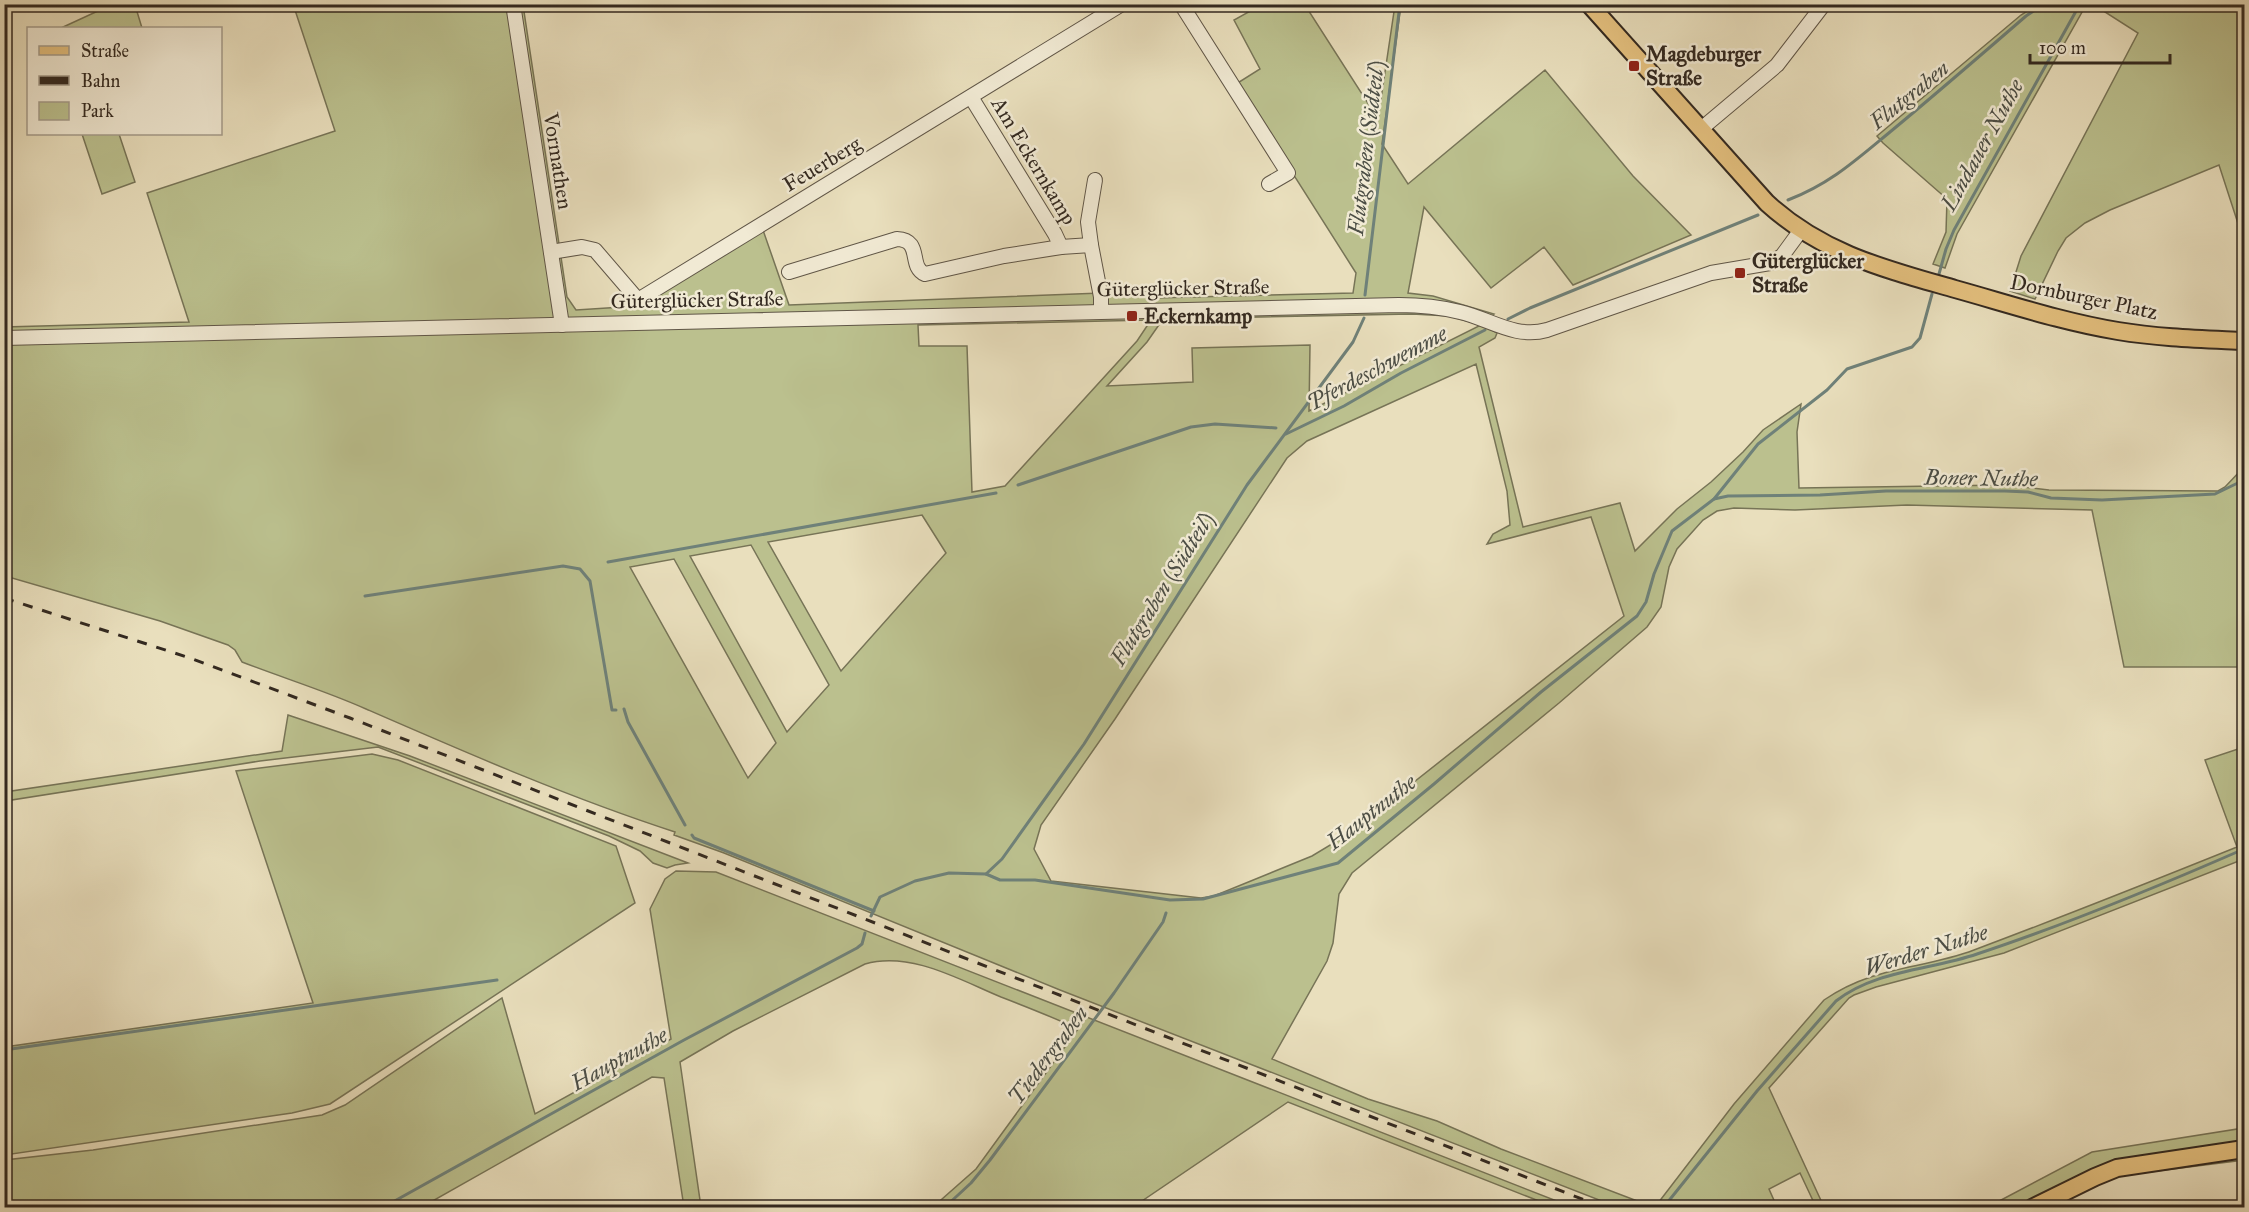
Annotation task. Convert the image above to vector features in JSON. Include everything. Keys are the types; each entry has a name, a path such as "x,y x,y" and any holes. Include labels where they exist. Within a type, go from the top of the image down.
{"main road":[{"path":"1589,4 1773,208 1802,230"},
{"name":"Dornburger Platz","path":"1802,230 1827,246 1857,260 2059,318 2116,331 2171,338 2244,341"},
{"path":"2032,1208 2117,1168 2244,1149"}],"street":[{"name":"Vormathen","path":"513,4 562,325"},
{"name":"Feuerberg","path":"551,252 582,247 595,250 638,300 1122,4"},
{"path":"1180,4 1288,173 1269,184"},
{"path":"1701,129 1777,65 1824,4"},
{"name":"Am Eckernkamp","path":"971,98 1061,247"},
{"name":"Am Eckernkamp","path":"1095,180 1088,222 1101,297 1101,311"},
{"name":"Güterglücker Straße","path":"4,338 1399,305 1431,307 1477,317 1523,333 1537,333 1711,273 1770,263 1782,256 1802,230"},
{"name":"Am Eckernkamp","path":"789,272 897,239 904,239 912,245 918,268 925,274 1004,256 1091,245"}],"green space":[{"path":"113,4 135,5 142,27 63,27"},
{"path":"293,4 523,5 567,297 576,310 638,306 763,230 789,305 1154,291 1155,298 1353,293 1356,273 1236,84 1260,69 1234,20 1261,5 1305,5 1378,119 1395,5 1401,5 1382,144 1408,184 1545,70 1633,176 1691,235 1573,285 1544,247 1491,288 1424,207 1408,293 1433,296 1494,314 1482,324 1497,333 1495,338 1479,347 1523,527 1620,503 1635,551 1677,509 1743,452 1763,430 1801,404 1797,432 1799,488 2006,485 2049,490 2218,491 2225,487 2244,467 2244,667 2124,667 2092,510 1907,505 1795,510 1734,508 1717,511 1703,520 1677,549 1669,567 1661,607 1647,627 1559,703 1352,873 1339,894 1333,943 1327,961 1272,1059 1368,1099 1437,1121 1501,1149 1653,1207 1617,1207 1060,990 724,853 674,835 675,832 597,805 519,774 351,702 242,662 235,650 228,645 160,621 5,576 4,327 189,322 147,193 335,131","holes":["1412,314 1449,316 1481,325 1309,411 1310,345 1192,348 1193,382 1107,386 1147,342 1163,319","1151,320 1137,341 1005,486 972,492 967,346 919,346 918,325","1476,364 1507,491 1510,525 1493,534 1487,544 1591,517 1624,616 1347,835 1312,856 1214,896 1201,898 1051,881 1034,849 1041,825 1115,719 1287,458 1307,441","922,515 946,553 841,671 768,542","751,545 829,685 787,732 690,556","674,559 776,743 748,778 630,567"]},
{"path":"2037,5 2086,5 1957,234 1945,268 1933,264 1946,232 1947,199 1877,136 2021,15"},
{"path":"2094,5 2244,5 2244,242 2219,165 2110,210 2085,223 2066,238 2035,299 2010,291 2021,256 2138,33"},
{"path":"82,135 119,135 135,182 102,194"},
{"path":"288,715 410,756 688,863 667,868 653,863 640,851 609,836 378,747 260,761 5,801 5,792 282,751"},
{"path":"2244,747 2244,859 2004,953 1876,987 1849,998 1769,1088 1824,1207 1816,1207 1800,1173 1769,1189 1777,1207 1655,1207 1734,1104 1824,1000 1862,980 1974,950 2237,847 2205,760"},
{"path":"372,754 398,760 616,846 635,903 330,1104 292,1113 5,1155 5,1047 313,1003 236,771"},
{"path":"676,871 716,872 1572,1207 1554,1207 1288,1102 1133,1207 933,1207 976,1169 1078,1029 935,969 900,961 882,961 865,964 733,1031 680,1062 701,1207 684,1207 664,1078 652,1077 422,1207 5,1207 5,1160 93,1150 322,1115 345,1105 502,998 535,1114 671,1039 650,909 665,879"},
{"path":"2244,1128 2244,1160 2108,1179 2051,1207 1986,1208 2092,1152"}],"waterway":[{"name":"Flutgraben (Südteil)","path":"1365,295 1400,4"},
{"name":"Flutgraben","path":"1788,200 1817,187 1854,162 2026,16 2044,4"},
{"name":"Lindauer Nuthe","path":"1939,274 1954,230 2080,4"},
{"name":"Lindauer Nuthe","path":"1508,319 1758,215"},
{"name":"Hauptnuthe","path":"871,916 880,897 915,881 949,873 986,874 1000,880 1035,880 1170,900 1203,899 1338,863 1541,692 1637,616 1646,602 1654,574 1672,531 1714,499 1758,444 1827,390 1847,369 1912,347 1920,338 1932,294"},
{"name":"Flutgraben (Südteil)","path":"986,874 1002,859 1084,744 1247,485 1353,342 1364,318"},
{"name":"Pferdeschwemme","path":"1286,434 1344,406 1401,373 1485,330"},
{"path":"1018,485 1191,427 1215,424 1276,428"},
{"name":"Boner Nuthe","path":"1714,499 1728,496 1820,495 1886,491 2005,491 2028,492 2051,498 2102,500 2215,494 2244,480"},
{"path":"608,562 996,493"},
{"path":"365,596 563,566 580,569 590,581 612,710 616,710"},
{"path":"624,709 628,722 685,825"},
{"path":"692,835 694,838 874,911"},
{"name":"Werder Nuthe","path":"1663,1208 1757,1091 1836,1001 1851,991 1886,977 1977,954 2079,918 2244,849"},
{"name":"Tiedergraben","path":"944,1208 971,1183 990,1160 1114,993 1163,922 1166,913"},
{"name":"Hauptnuthe","path":"382,1208 684,1040 857,948 862,944 865,933"},
{"path":"4,1050 497,980"}],"railway":[{"path":"4,598 190,658 350,718 1605,1208"}],"place":[{"name":"Magdeburger Straße","path":"1634,66"},
{"name":"Güterglücker Straße","path":"1740,273"},
{"name":"Eckernkamp","path":"1132,316"}]}
